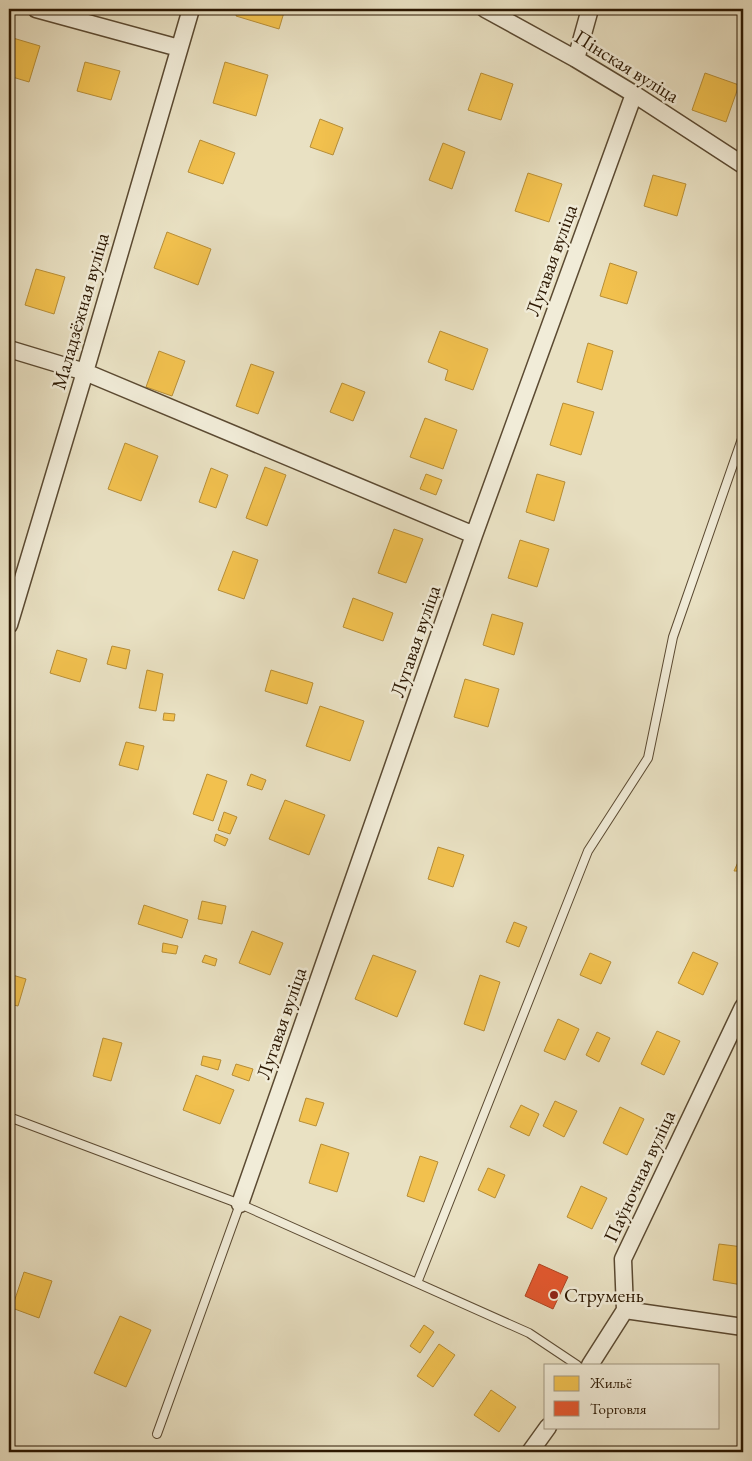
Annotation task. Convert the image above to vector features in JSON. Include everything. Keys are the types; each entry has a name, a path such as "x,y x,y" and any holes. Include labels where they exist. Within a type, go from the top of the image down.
{"street":[{"path":"36,9 179,48"},
{"name":"Маладзёжная вуліца","path":"9,625 191,9"},
{"name":"Пінская вуліца","path":"485,9 576,58 743,166"},
{"path":"576,58 590,9"},
{"name":"Лугавая вуліца","path":"240,1204 474,535 634,94"},
{"path":"9,349 85,372 474,535"},
{"name":"Паўночная вуліца","path":"625,1310 623,1259 743,1007"},
{"path":"591,1364 625,1310 743,1326"},
{"path":"530,1452 547,1428"}],"lane":[{"path":"417,1283 588,851 648,758 673,637 743,436"},
{"path":"9,1117 240,1204 529,1333 576,1364"},
{"path":"157,1434 240,1204"}],"building: Жильё":[{"path":"238,9 285,9 279,29 236,16"},
{"path":"13,38 40,46 29,82 9,76 9,52"},
{"path":"85,62 120,71 111,100 77,91"},
{"path":"225,62 268,75 256,116 213,103"},
{"path":"481,73 513,84 501,120 468,110"},
{"path":"705,73 739,85 726,122 692,110"},
{"path":"320,119 343,128 333,155 310,147"},
{"path":"200,140 235,153 223,184 188,172"},
{"path":"443,143 465,152 452,189 429,180"},
{"path":"528,173 562,184 549,222 515,211"},
{"path":"653,175 686,184 677,216 644,206"},
{"path":"167,232 211,249 198,285 154,268"},
{"path":"610,263 637,272 627,304 600,296"},
{"path":"36,269 65,277 54,314 25,305"},
{"path":"440,331 488,349 473,390 445,380 448,370 428,362"},
{"path":"588,343 613,351 602,390 577,382"},
{"path":"159,351 185,361 172,396 146,387"},
{"path":"251,364 274,372 258,414 236,406"},
{"path":"342,383 365,392 353,421 330,412"},
{"path":"563,403 594,412 581,455 550,445"},
{"path":"425,418 457,430 443,469 410,457"},
{"path":"125,443 158,456 141,501 108,489"},
{"path":"265,467 286,475 267,526 246,518"},
{"path":"211,468 228,475 216,508 199,502"},
{"path":"426,474 442,480 436,495 420,489"},
{"path":"537,474 565,482 554,521 526,512"},
{"path":"394,529 423,539 406,583 378,573"},
{"path":"520,540 549,549 537,587 508,578"},
{"path":"233,551 258,560 244,599 218,590"},
{"path":"353,598 393,613 383,641 343,627"},
{"path":"492,614 523,623 514,655 483,645"},
{"path":"112,646 130,650 126,669 107,664"},
{"path":"57,650 87,659 80,682 50,673"},
{"path":"147,670 163,674 156,711 139,708"},
{"path":"271,670 313,683 307,704 265,691"},
{"path":"465,679 499,689 488,727 454,717"},
{"path":"320,706 364,721 350,761 306,746"},
{"path":"164,713 175,714 174,721 163,720"},
{"path":"126,742 144,746 138,770 119,765"},
{"path":"207,774 227,781 213,821 193,814"},
{"path":"251,774 266,780 262,790 247,785"},
{"path":"285,800 325,815 309,855 269,839"},
{"path":"224,812 237,817 230,834 218,830"},
{"path":"216,834 228,839 225,846 214,841"},
{"path":"438,847 464,855 453,887 428,879"},
{"path":"743,851 743,871 734,871"},
{"path":"202,901 226,906 222,924 198,919"},
{"path":"144,905 188,920 182,938 138,924"},
{"path":"514,922 527,927 519,947 506,942"},
{"path":"252,931 283,943 270,975 239,963"},
{"path":"163,943 178,946 176,954 162,952"},
{"path":"693,952 718,963 703,995 678,983"},
{"path":"590,953 611,962 601,984 580,975"},
{"path":"205,955 217,959 215,966 202,962"},
{"path":"373,955 416,971 397,1017 355,999"},
{"path":"9,974 26,979 18,1006 9,1004"},
{"path":"480,975 500,982 484,1031 464,1024"},
{"path":"558,1019 579,1029 565,1060 544,1051"},
{"path":"657,1031 680,1041 664,1075 641,1064"},
{"path":"597,1032 610,1038 599,1062 586,1055"},
{"path":"103,1038 122,1043 111,1081 93,1076"},
{"path":"203,1056 221,1060 218,1070 201,1065"},
{"path":"236,1064 253,1069 249,1081 232,1075"},
{"path":"196,1075 234,1090 220,1124 183,1110"},
{"path":"306,1098 324,1103 316,1126 299,1121"},
{"path":"555,1101 577,1111 564,1137 543,1126"},
{"path":"521,1105 539,1114 529,1136 510,1127"},
{"path":"620,1107 644,1119 627,1155 603,1143"},
{"path":"321,1144 349,1153 337,1192 309,1183"},
{"path":"420,1156 438,1162 424,1202 407,1196"},
{"path":"488,1168 505,1175 495,1198 478,1190"},
{"path":"581,1186 607,1198 592,1229 567,1217"},
{"path":"719,1244 743,1247 742,1285 713,1280"},
{"path":"24,1272 52,1281 39,1318 12,1308"},
{"path":"120,1316 151,1330 126,1387 94,1373"},
{"path":"424,1325 434,1332 420,1353 410,1346"},
{"path":"439,1344 455,1355 433,1387 417,1376"},
{"path":"491,1390 516,1407 499,1432 474,1415"}],"building: Торговля":[{"path":"539,1264 568,1277 553,1309 525,1296"}],"place":[{"name":"Струмень","path":"554,1295"}]}
